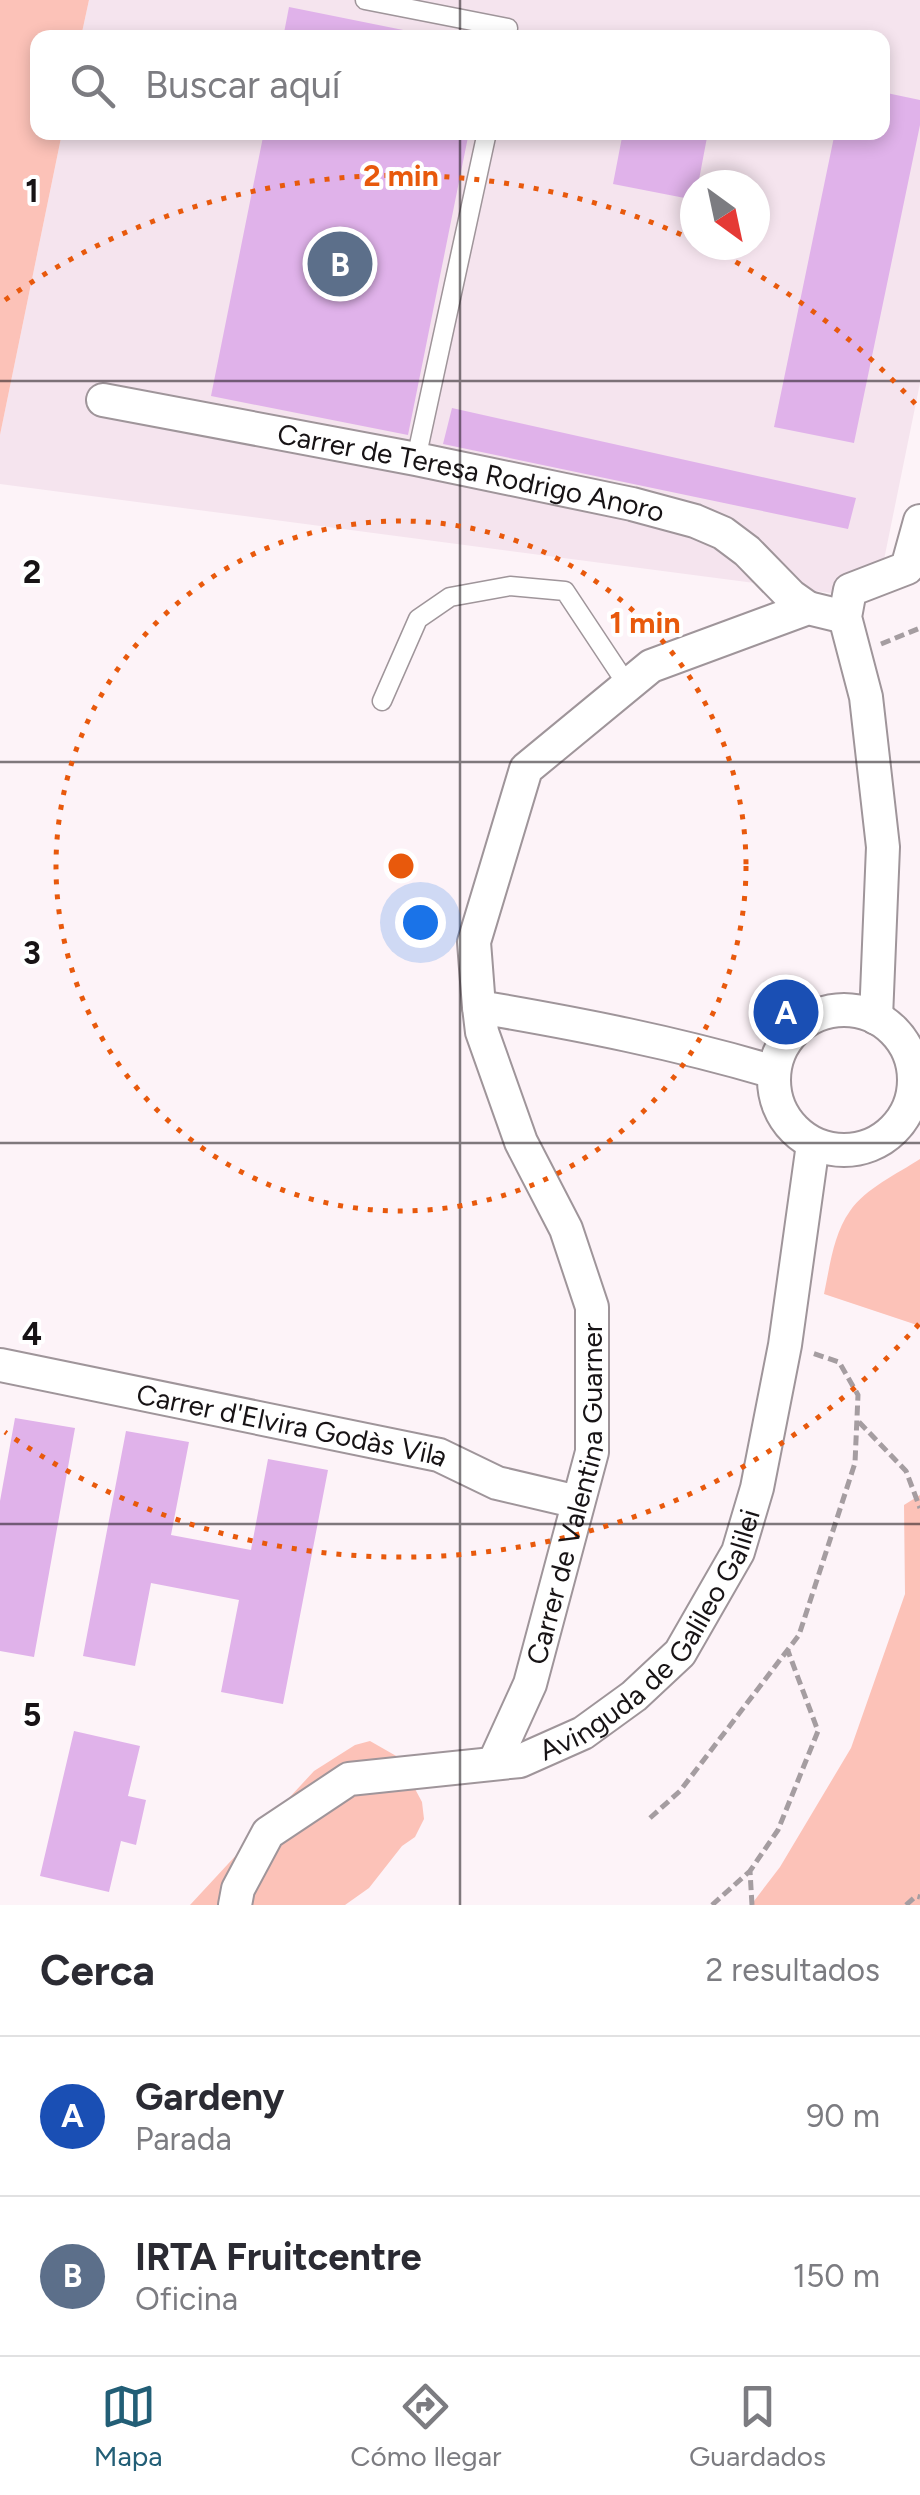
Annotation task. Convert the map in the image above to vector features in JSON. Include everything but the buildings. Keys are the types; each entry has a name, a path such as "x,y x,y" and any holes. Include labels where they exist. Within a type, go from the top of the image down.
{"street":[{"name":"Carrer de Teresa Rodrigo Anoro","path":"103,400 416,459 632,504 695,522 723,533 747,551 808,608"},
{"path":"808,608 847,604 907,568 920,521"},
{"path":"847,604 866,697 883,847 876,1018"},
{"name":"Carrer de Valentina Guarner","path":"494,1764 530,1684 592,1452 592,1307 566,1228 521,1142 482,1032 474,942 526,769 652,666 808,608"},
{"path":"480,1008 708,1052 774,1072"},
{"path":"832,1011 855,1011 876,1018 892,1028 908,1050 916,1103 882,1140 860,1149 836,1150 814,1144 795,1132 774,1094 780,1050 793,1032 811,1018 832,1011"},
{"name":"Avinguda de Galileo Galilei","path":"235,1905 238,1889 268,1833 349,1779 520,1761 583,1733 634,1696 680,1653 738,1552 758,1488 785,1345 814,1144"},
{"name":"Carrer d'Elvira Godàs Vila","path":"0,1365 439,1455 497,1483 578,1502"}],"lane":[{"path":"365,0 508,30"},
{"path":"416,459 485,140"},
{"path":"382,701 418,619 450,597 510,586 564,591 628,686"}],"path":[{"path":"855,655 920,628"},
{"path":"650,1818 680,1791 800,1635 855,1464 858,1395 839,1362 785,1345"},
{"path":"857,1420 906,1470 920,1508"},
{"path":"712,1905 750,1871 778,1830 818,1731 788,1650"},
{"path":"750,1871 752,1905"},
{"path":"906,1905 919,1895"}],"shaded area":[{"path":"0,0 89,0 83,30 30,30 30,140 61,140 0,435"},
{"path":"89,0 920,0 920,383 876,599 0,484 0,435 61,140 890,140 890,30 83,30"},
{"path":"920,1159 920,1326 824,1294 836,1240 850,1211 873,1188"},
{"path":"920,1495 920,1905 751,1905 780,1867 851,1748 905,1594 904,1505"},
{"path":"370,1741 398,1757 422,1802 424,1819 415,1837 402,1846 369,1888 345,1905 190,1905 314,1771 355,1745"}],"place":[{"name":"IRTA Fruitcentre","path":"340,264"},
{"name":"Gardeny","path":"786,1012"}]}
